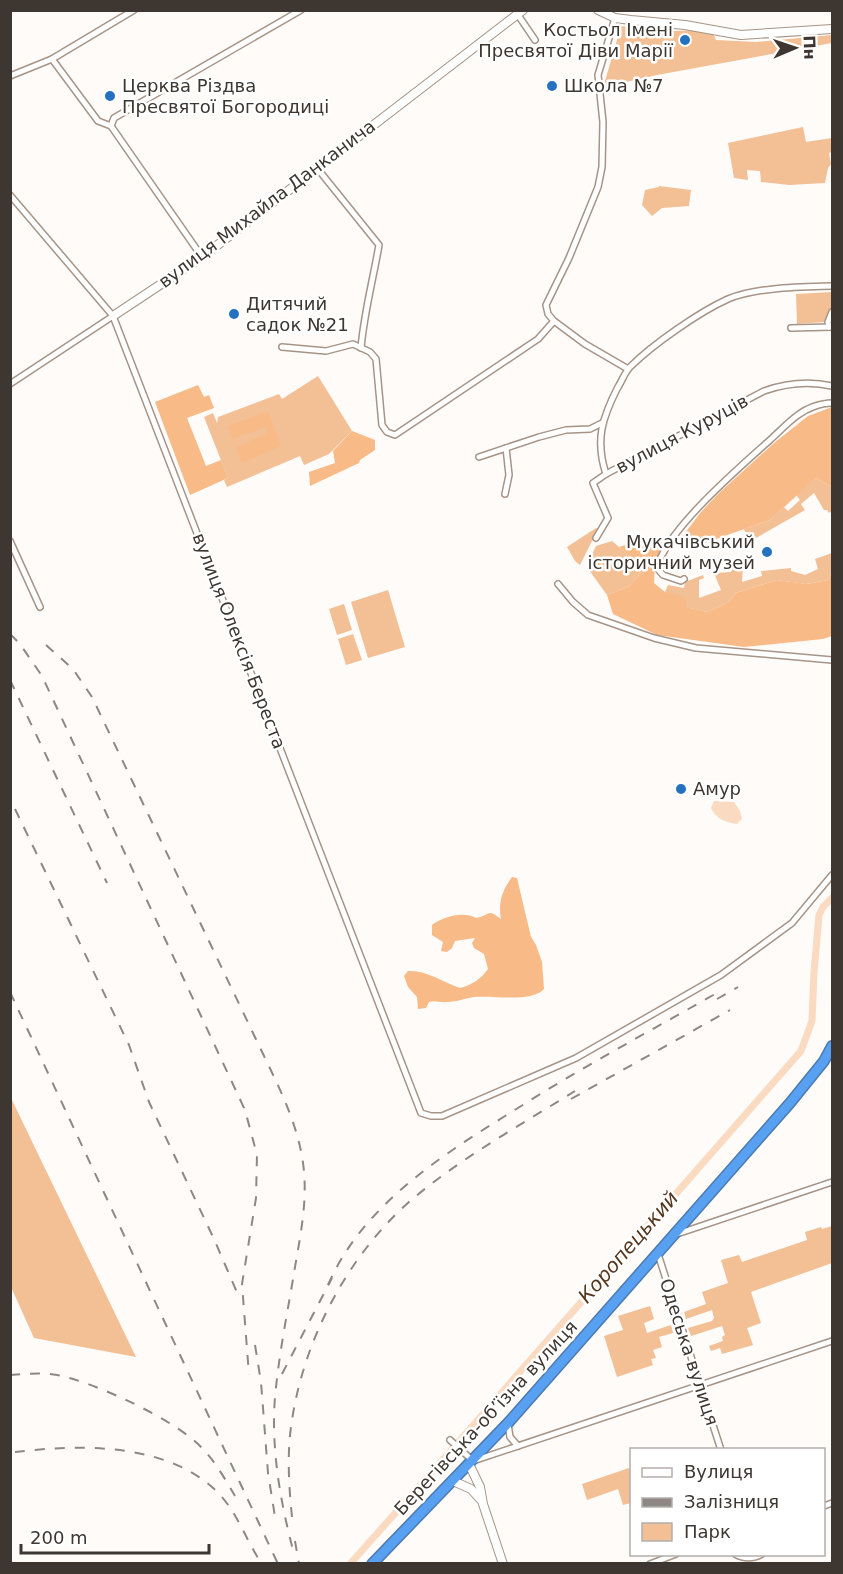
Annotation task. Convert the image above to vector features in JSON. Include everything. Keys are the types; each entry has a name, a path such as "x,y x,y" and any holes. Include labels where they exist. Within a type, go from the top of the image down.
{"highway":[{"name":"Берегівська-обʼїзна вулиця","path":"372,1563 508,1423 796,1095 824,1061 832,1046"}],"street":[{"path":"10,76 52,59 134,10"},
{"path":"111,126 114,118 301,10"},
{"path":"598,10 615,18 685,25 741,35 832,29"},
{"path":"520,13 535,40"},
{"name":"вулиця Михайла Данканича","path":"10,384 202,257 520,13"},
{"path":"615,18 598,75 603,122 602,167 598,187 569,258 546,305 548,314 554,321 585,344 628,369"},
{"path":"52,59 98,121 111,126 202,257"},
{"path":"317,168 378,245 374,276 364,315 361,348"},
{"name":"вулиця Олексія Береста","path":"10,195 113,316 421,1113 442,1116 576,1058 700,988 792,923 832,875"},
{"path":"606,474 600,455 602,423 628,369 681,327 728,299 757,292 832,286"},
{"path":"791,328 831,327 828,322 832,312"},
{"path":"282,347 326,351 353,344 370,352 376,358 382,425 387,432 396,435 538,339 554,321"},
{"name":"вулиця Куруців","path":"596,538 608,518 593,483 606,474 764,391 781,385 803,383 832,386"},
{"path":"684,579 681,581 663,575 657,568 666,548 677,532 717,490 798,415 820,405 832,403"},
{"path":"479,457 539,437 566,430 590,429 602,423"},
{"path":"504,494 509,475 506,448"},
{"path":"10,541 40,607"},
{"path":"558,584 588,615 654,638 696,648 832,660"},
{"path":"673,1235 832,1182"},
{"name":"Одеська вулиця","path":"657,1254 721,1448"},
{"path":"471,1463 832,1341"},
{"path":"508,1423 510,1437 518,1446"},
{"path":"451,1441 471,1463 503,1563"},
{"path":"453,1481 471,1489 483,1504"},
{"path":"650,1563 670,1556"},
{"path":"741,1556 759,1558"}],"green space":[{"path":"621,26 674,31 707,30 712,31 716,40 756,42 832,35 832,43 608,86 605,81"},
{"path":"803,127 806,142 832,138 832,152 829,153 831,164 825,183 789,185 761,182 760,171 747,170 748,180 734,178 728,143"},
{"path":"659,186 691,190 689,206 662,208 652,216 642,205 645,190"},
{"path":"832,292 832,306 824,322 797,324 796,294"},
{"path":"318,376 352,431 329,454 304,465 300,456 227,487 224,480 228,478 204,417 213,413 217,423 218,417 279,394 282,399"},
{"path":"816,478 832,487 832,511 829,513 824,510 814,493 801,504 805,510 749,542 744,529 770,520 784,507 788,511 800,500 796,495"},
{"path":"596,528 598,529 580,565 567,547"},
{"path":"612,541 645,569 628,587 607,595 589,570 588,563 596,546"},
{"path":"832,553 832,572 828,580 806,584 777,580 736,593 729,602 707,612 685,607 665,592 668,585 684,588 685,582 703,575 704,578 699,580 699,598 721,590 714,573 731,572 733,567 746,561 747,564 743,566 742,582 762,576 761,571 791,568 791,571 805,575 818,569 815,559"},
{"path":"388,590 405,647 368,658 351,602"},
{"path":"344,604 352,630 337,635 329,609"},
{"path":"353,634 362,660 346,665 338,639"},
{"path":"11,1098 136,1357 34,1338 11,1287"},
{"path":"832,1226 832,1263 751,1292 761,1323 747,1328 753,1345 722,1354 720,1348 711,1351 709,1346 723,1341 722,1337 725,1335 722,1326 691,1336 688,1328 712,1321 714,1318 712,1310 686,1319 684,1312 706,1304 702,1292 728,1283 721,1260 739,1255 742,1262 807,1240 805,1232"},
{"path":"650,1306 654,1319 644,1323 647,1333 671,1325 673,1333 659,1337 662,1347 653,1350 656,1358 651,1359 653,1365 617,1377 604,1336 623,1330 618,1316"},
{"path":"629,1468 630,1503 623,1505 618,1489 587,1500 582,1484"}],"shaded area":[{"path":"198,385 204,397 209,395 214,408 187,418 206,466 221,460 228,478 190,495 155,402"},
{"path":"832,407 832,487 816,478 770,520 702,544 694,539 675,546 719,493 774,443 808,416"},
{"path":"268,411 281,446 242,463 236,447 267,434 266,427 232,439 228,426"},
{"path":"352,431 375,440 375,450 359,463 310,486 309,472 335,463 333,451"},
{"path":"652,537 665,544 655,565 654,583 665,592 685,597 686,607 707,612 729,602 736,593 777,580 807,584 828,580 832,572 832,636 823,639 744,647 657,635 613,614 607,595 628,587 645,569 619,547"},
{"path":"714,801 734,802 742,819 737,824 721,819 711,808"},
{"path":"512,877 517,878 531,937 542,962 544,989 530,996 521,997 475,997 451,1002 431,1001 426,1008 418,1009 417,997 408,987 404,976 408,971 428,974 460,988 476,981 488,969 484,954 474,948 472,943 475,938 455,941 447,952 441,951 443,942 432,935 432,925 448,917 460,915 476,918 491,913 501,919 502,897"}],"waterway":[{"name":"Коропецький","path":"350,1564 801,1051 812,1021 819,915 832,898"}],"railway":[{"path":"10,634 20,644 42,676 245,1110 257,1155 256,1198 242,1284 249,1375"},
{"path":"46,645 73,669 92,697 276,1081 299,1142 305,1189 303,1215 279,1364 274,1416 278,1474 293,1550"},
{"path":"10,680 107,883"},
{"path":"15,809 129,1045 149,1102 239,1297"},
{"path":"717,999 738,987"},
{"path":"328,1285 343,1256 362,1230 384,1205 435,1162 543,1092 722,990"},
{"path":"10,992 278,1564"},
{"path":"571,1099 730,1010"},
{"path":"292,1517 289,1449 297,1396 305,1364 317,1334 330,1304 347,1276 386,1224 428,1186 575,1091"},
{"path":"282,1374 332,1278"},
{"path":"255,1345 261,1382 268,1473 276,1523"},
{"path":"10,1375 57,1375 91,1385 133,1403 189,1436 215,1464 235,1496"},
{"path":"15,1452 97,1448 153,1456 178,1466 202,1479 222,1497 262,1564"},
{"path":"295,1541 299,1564"}],"place":[{"name":"Костьол Імені Пресвятої Діви Марії","path":"685,40"},
{"name":"Школа №7","path":"552,86"},
{"name":"Церква Різдва Пресвятої Богородиці","path":"110,96"},
{"name":"Дитячий садок №21","path":"234,314"},
{"name":"Мукачівський історичний музей","path":"767,552"},
{"name":"Амур","path":"681,789"}]}
